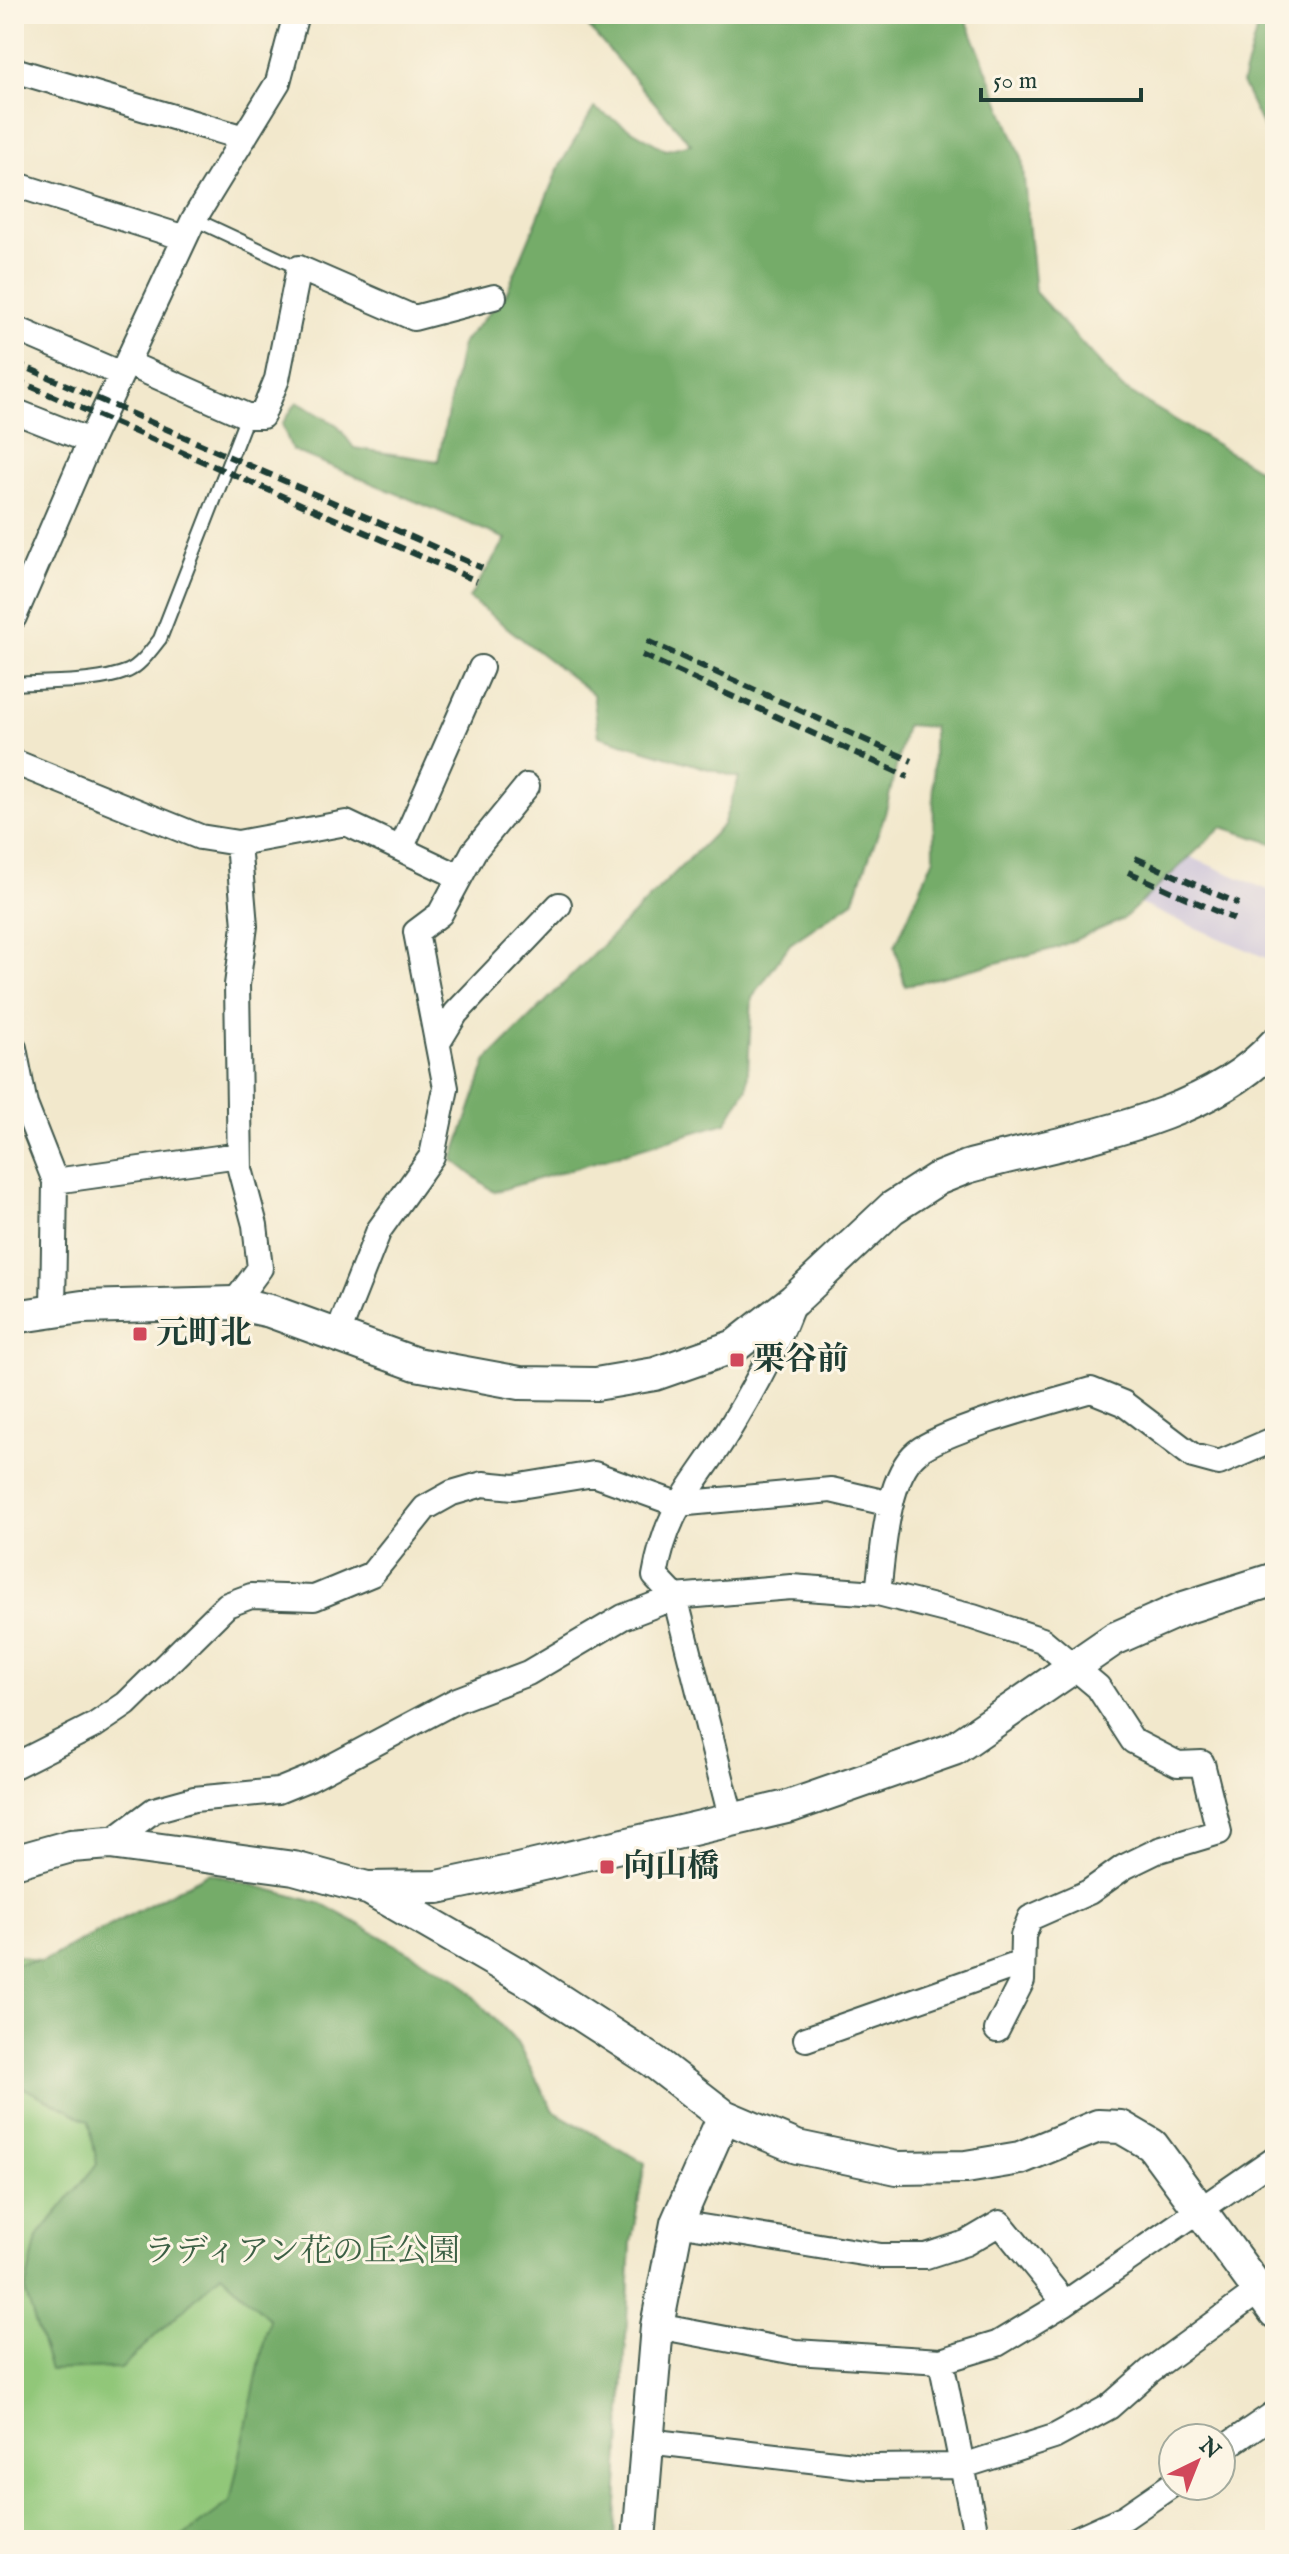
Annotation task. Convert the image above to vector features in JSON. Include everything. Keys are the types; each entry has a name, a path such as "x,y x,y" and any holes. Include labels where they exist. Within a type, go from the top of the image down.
{"street":[{"path":"14,617 22,577 90,441 189,228 278,82 291,15"},
{"path":"14,70 244,138"},
{"path":"14,184 189,228"},
{"path":"14,328 247,416 262,416 277,379 299,268 414,318 494,297"},
{"path":"14,411 90,441"},
{"path":"401,849 481,668"},
{"path":"14,762 200,837 238,843 346,823 460,877"},
{"path":"337,1336 379,1230 432,1156 446,1088 416,932 440,914 474,851 527,786"},
{"path":"234,1303 260,1268 255,1225 239,1155 237,985 245,926 238,843"},
{"path":"439,1041 456,1013 559,905"},
{"path":"14,1317 53,1310 234,1303 270,1311 416,1364 468,1376 558,1386 596,1384 699,1361 735,1346 794,1300 860,1234 914,1192 937,1179 967,1167 1193,1104 1247,1071 1275,1044"},
{"path":"14,1048 25,1105 55,1181 53,1310"},
{"path":"55,1181 239,1155"},
{"path":"732,1821 675,1597 655,1576 660,1546 677,1504 726,1435 786,1323 794,1300"},
{"path":"878,1593 891,1504 899,1479 916,1453 954,1435 1091,1390 1123,1403 1193,1456 1219,1463 1275,1439"},
{"path":"14,1766 95,1725 126,1704 227,1605 251,1596 314,1598 372,1574 425,1508 452,1493 483,1484 514,1487 594,1474 677,1504 831,1490 891,1504"},
{"path":"367,1888 438,1887 791,1806 954,1749 1114,1639 1184,1608 1273,1585"},
{"path":"110,1843 154,1810 194,1799 278,1791 310,1778 457,1700 528,1673 623,1617 675,1597 791,1587 878,1593 973,1617 1042,1640 1098,1687 1133,1741 1178,1764 1202,1763 1219,1832 1159,1850 1124,1867 1089,1892 1030,1918 1023,1936 1022,1981 997,2030"},
{"path":"14,1862 71,1846 110,1843 294,1868 367,1888 528,1980 653,2061 724,2116 797,2147 897,2168 966,2167 1020,2158 1098,2126 1121,2127 1152,2145 1267,2302 1151,2370 1109,2407 1054,2437 963,2466 870,2467 647,2441"},
{"path":"806,2039 1022,1963"},
{"path":"639,2540 657,2326 677,2223 724,2116"},
{"path":"657,2326 795,2352 941,2361 997,2344 1065,2303 1275,2158"},
{"path":"677,2223 881,2256 926,2256 966,2243 1000,2223 1065,2303"},
{"path":"941,2361 977,2540"},
{"path":"1237,2439 1275,2413"},
{"path":"1074,2540 1125,2517 1157,2495"}],"lane":[{"path":"189,228 299,268"},
{"path":"14,684 92,677 129,670 141,662 160,639 247,416"}],"shaded area":[{"path":"1120,827 1275,893 1275,949 1271,960 1095,885"}],"green space":[{"path":"577,14 964,14 1022,158 1035,292 1122,388 1261,471 1275,469 1275,844 1222,827 1122,920 1056,948 905,986 895,946 934,858 933,727 906,725 885,814 853,901 790,944 752,998 747,1088 726,1123 494,1192 453,1160 487,1060 723,825 739,778 599,736 593,694 469,598 506,539 292,450 282,424 297,402 337,425 354,448 438,461 462,343 506,294 559,167 594,108 666,150 691,144"},
{"path":"1261,14 1275,14 1275,130 1264,129 1242,83"},
{"name":"ラディアン花の丘公園","path":"209,1873 322,1904 457,1979 517,2043 553,2111 645,2163 631,2243 615,2540 14,2540 14,1955 42,1962"},
{"name":"ラディアン花の丘公園","path":"209,1873 322,1904 457,1979 517,2043 553,2111 645,2163 631,2243 615,2540 178,2540 230,2502 269,2319 221,2274 121,2368 50,2370 25,2291 37,2237 97,2164 89,2121 14,2083 14,1963 42,1962"}],"railway":[{"path":"14,362 482,568"},
{"path":"14,379 477,581"},
{"path":"647,641 912,761"},
{"path":"642,655 908,777"},
{"path":"1135,858 1239,904"},
{"path":"1128,872 1234,919"}],"place":[{"name":"元町北","path":"140,1334"},
{"name":"栗谷前","path":"737,1360"},
{"name":"向山橋","path":"607,1867"}]}
